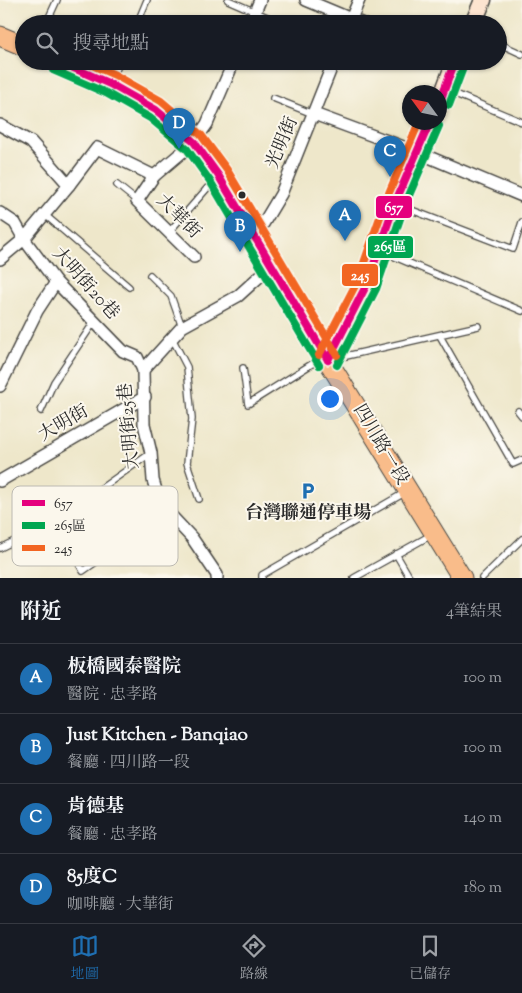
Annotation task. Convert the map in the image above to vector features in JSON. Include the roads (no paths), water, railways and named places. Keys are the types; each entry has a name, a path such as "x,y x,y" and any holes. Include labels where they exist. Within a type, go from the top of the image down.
{"main road":[{"path":"0,36 15,42"},
{"name":"四川路一段","path":"78,70 110,84 156,110 194,142 218,175 407,491 462,578"}],"street":[{"path":"254,15 260,0"},
{"path":"306,0 337,15"},
{"path":"353,15 359,0"},
{"path":"477,15 483,0"},
{"name":"大華街","path":"194,257 137,201 154,176 194,142 207,124 230,70"},
{"name":"光明街","path":"254,234 263,224 281,194 331,70"},
{"path":"446,85 452,70"},
{"path":"314,114 417,152 522,196"},
{"path":"0,125 31,142 69,185"},
{"path":"327,358 367,284 395,204 427,130"},
{"name":"大華街","path":"24,238 69,185 97,148 154,176"},
{"name":"大明街20巷","path":"0,213 15,223 56,282 122,351 137,357 143,370"},
{"path":"0,259 24,238"},
{"path":"143,370 182,327 238,296 271,266"},
{"path":"0,386 37,311 56,282"},
{"name":"大明街25巷","path":"143,370 144,424 151,453 154,486"},
{"name":"大明街","path":"0,481 145,397"},
{"name":"大明街25巷","path":"178,523 192,538 217,575 217,578"}],"lane":[{"path":"50,15 57,0"},
{"path":"141,15 147,0"},
{"path":"228,0 262,15"},
{"path":"507,47 522,54"},
{"path":"110,84 116,70"},
{"path":"447,97 522,122"},
{"path":"273,98 314,114"},
{"path":"169,232 218,175"},
{"path":"117,185 137,201"},
{"path":"395,204 513,248 522,222"},
{"path":"44,214 129,287"},
{"path":"379,250 522,311"},
{"path":"150,275 171,296 182,327"},
{"path":"41,411 54,382 94,322"},
{"path":"243,368 248,404 327,358 440,336 478,326"},
{"path":"440,336 512,464 522,460"},
{"path":"172,338 187,367 192,419 187,463 198,499"},
{"path":"105,486 151,453"},
{"path":"262,578 262,575 407,491"},
{"path":"354,578 435,533"},
{"path":"482,578 522,539"},
{"path":"0,548 12,542"},
{"path":"396,554 410,578"},
{"path":"80,566 83,571 90,566"}],"place":[{"name":"85度C","path":"179,149"},
{"name":"肯德基","path":"390,177"},
{"name":"板橋國泰醫院","path":"345,241"},
{"name":"Just Kitchen - Banqiao","path":"240,252"},
{"name":"台灣聯通停車場","path":"308,491"}]}
